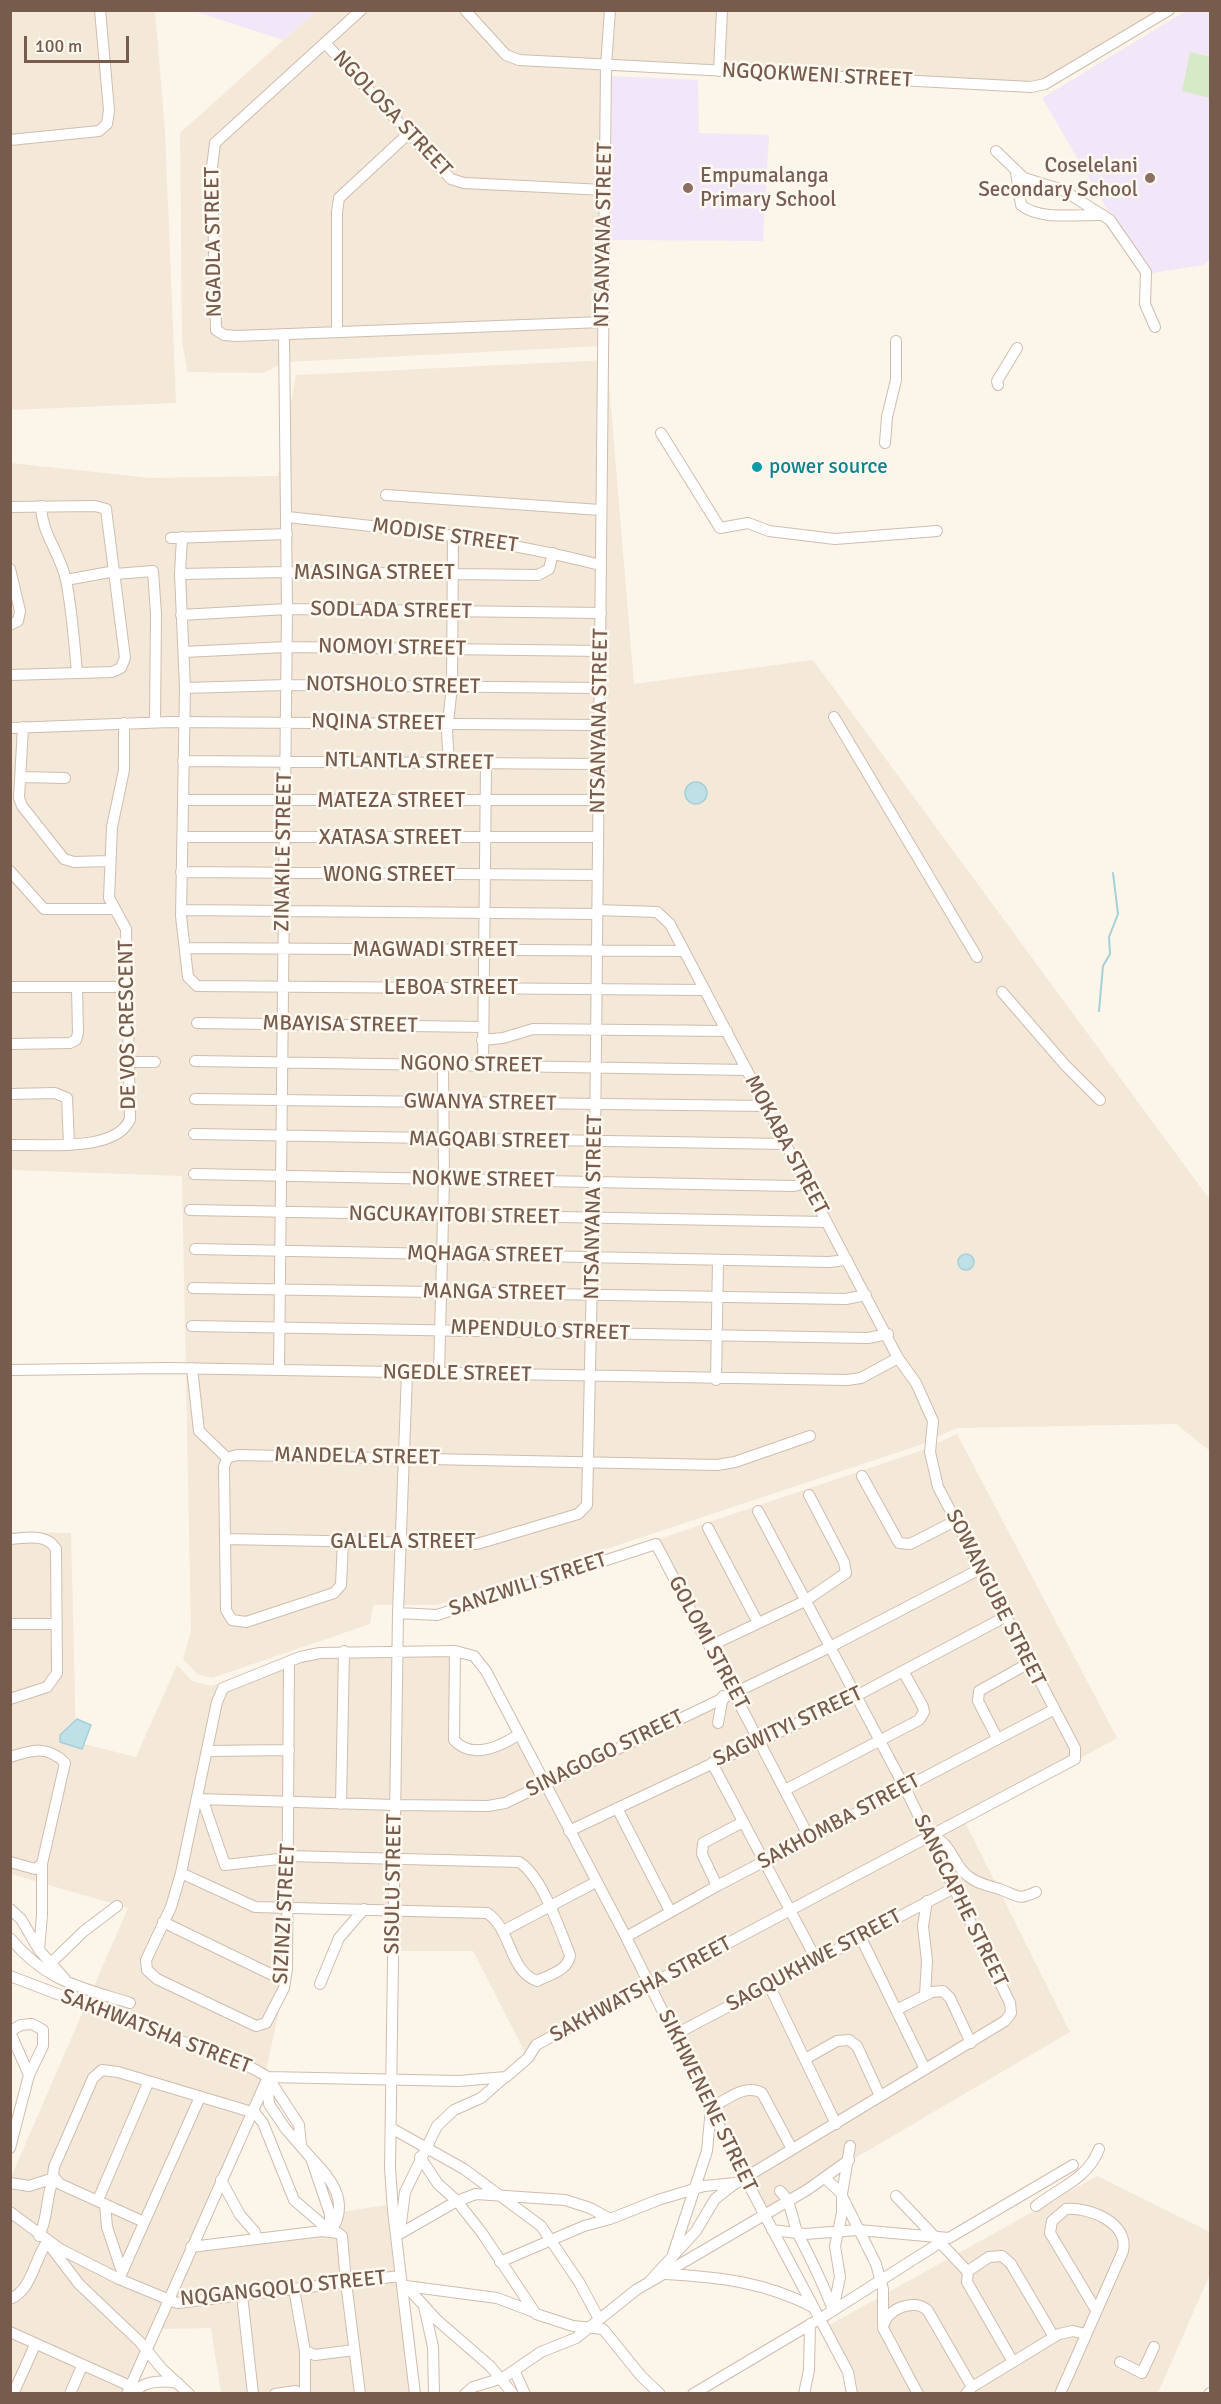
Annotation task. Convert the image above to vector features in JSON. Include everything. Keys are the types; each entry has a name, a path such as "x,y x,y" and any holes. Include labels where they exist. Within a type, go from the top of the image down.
{"street":[{"path":"10,140 99,130 107,124 109,110 100,10"},
{"name":"NGADLA STREET","path":"361,10 220,137 213,150 216,330 229,336 603,322"},
{"name":"NGQOKWENI STREET","path":"465,10 511,58 606,66 1038,87 1151,15 1169,10"},
{"name":"NTSANYANA STREET","path":"591,1376 598,764 602,613 600,510 604,190 606,66 610,10"},
{"path":"719,71 722,10"},
{"name":"NGOLOSA STREET","path":"325,43 444,174 457,182 604,190"},
{"path":"337,331 336,212 339,198 408,134"},
{"path":"996,151 1024,178 1063,190 1103,216 1146,272 1145,304 1155,327"},
{"path":"1016,172 1021,205 1026,210 1057,215 1103,216"},
{"name":"ZINAKILE STREET","path":"279,1370 287,609 284,334"},
{"path":"885,443 887,417 896,380 896,341"},
{"path":"998,385 997,381 1017,348"},
{"path":"661,433 720,528 748,523 769,531 835,539 937,531"},
{"path":"386,495 600,510"},
{"path":"10,507 104,508 107,513 108,537 123,626 124,664 112,672 10,675"},
{"path":"41,507 42,525 59,554 66,580 77,672"},
{"name":"MODISE STREET","path":"287,517 453,534 553,553 600,565"},
{"path":"186,948 181,872 185,688 176,537 287,534"},
{"path":"449,763 447,732 450,724 452,686 453,534"},
{"name":"MASINGA STREET","path":"180,574 452,573 538,576 549,569 553,553"},
{"path":"10,569 20,611 18,621 10,625"},
{"path":"66,580 115,572 153,571 156,614 155,722"},
{"name":"SODLADA STREET","path":"181,615 287,609 602,613"},
{"name":"NOMOYI STREET","path":"184,652 286,647 601,651"},
{"name":"NOTSHOLO STREET","path":"185,688 286,685 600,688"},
{"path":"834,717 977,957"},
{"name":"NQINA STREET","path":"10,728 155,722 600,725"},
{"name":"DE VOS CRESCENT","path":"10,1145 95,1143 125,1128 131,1113 126,929 109,898 112,820 124,770 124,723"},
{"path":"23,727 22,777 15,797 64,859 110,861"},
{"name":"NTLANTLA STREET","path":"183,761 598,764"},
{"path":"483,1065 486,764"},
{"path":"22,777 65,778"},
{"name":"MATEZA STREET","path":"183,800 598,800"},
{"name":"XATASA STREET","path":"183,837 597,837"},
{"path":"10,871 44,909 113,909"},
{"name":"WONG STREET","path":"181,872 597,875"},
{"name":"MOKABA STREET","path":"182,910 652,911 663,914 888,1334 898,1358 916,1383 931,1414 933,1437"},
{"name":"MAGWADI STREET","path":"186,948 684,951"},
{"name":"LEBOA STREET","path":"186,948 188,977 197,986 705,990"},
{"path":"10,987 127,987"},
{"path":"10,1044 70,1043 76,1040 78,1033 77,988"},
{"path":"1002,992 1100,1100"},
{"name":"MBAYISA STREET","path":"197,1023 482,1027"},
{"path":"482,1040 503,1038 526,1029 726,1031"},
{"name":"NGONO STREET","path":"195,1061 747,1070"},
{"path":"129,1062 155,1062"},
{"path":"439,1373 444,1179 443,1065"},
{"path":"10,1094 55,1093 67,1098 69,1144"},
{"name":"GWANYA STREET","path":"195,1100 766,1106"},
{"name":"MAGQABI STREET","path":"194,1134 785,1144"},
{"name":"NOKWE STREET","path":"194,1174 794,1186 807,1183"},
{"name":"NGCUKAYITOBI STREET","path":"190,1210 826,1222"},
{"name":"MQHAGA STREET","path":"195,1249 829,1262 847,1260"},
{"path":"716,1380 718,1260"},
{"name":"MANGA STREET","path":"193,1288 852,1299 866,1295"},
{"name":"MPENDULO STREET","path":"192,1326 439,1328 868,1338 888,1334"},
{"name":"NGEDLE STREET","path":"10,1370 192,1368 716,1380 855,1380 898,1358"},
{"path":"192,1368 199,1431 227,1458 224,1467 226,1610 232,1620 241,1623 336,1592 341,1585 342,1541"},
{"name":"SISULU STREET","path":"407,1373 398,1651 391,2192 415,2394"},
{"name":"GALELA STREET","path":"225,1539 477,1544 578,1514 587,1505 591,1376"},
{"name":"MANDELA STREET","path":"227,1458 237,1455 717,1465 735,1462 810,1436"},
{"name":"SOWANGUBE STREET","path":"933,1437 930,1452 935,1480 1077,1754"},
{"path":"862,1476 899,1544 910,1544 955,1521"},
{"path":"710,1646 757,1621 806,1600 846,1573 844,1562 809,1495"},
{"name":"SANGCAPHE STREET","path":"650,2281 696,2231 715,2199 741,2180 971,2043 1005,2021 1011,2009 930,1837 758,1511"},
{"path":"708,1528 757,1621"},
{"path":"10,1539 42,1538 54,1546 57,1555 57,1673 54,1681 44,1688 10,1699"},
{"name":"SANZWILI STREET","path":"399,1613 437,1615 656,1544"},
{"name":"GOLOMI STREET","path":"656,1544 710,1646 728,1694 760,1740 809,1837"},
{"name":"SINAGOGO STREET","path":"201,1802 289,1802 395,1806 496,1805 830,1647 980,1569"},
{"name":"SAGWITYI STREET","path":"569,1831 856,1696 1005,1617"},
{"path":"10,1624 57,1624"},
{"path":"340,1804 344,1651"},
{"name":"SIZINZI STREET","path":"290,1662 285,1981 282,1994 266,2023 260,2026 251,2024 151,1975 147,1970 146,1960 181,1873 201,1802 217,1702 223,1688 308,1655 344,1651 398,1651"},
{"name":"SIKHWENENE STREET","path":"398,1651 455,1651 469,1654 478,1660 626,1937 711,2109 741,2180 764,2214 813,2307 815,2322 848,2372 852,2394"},
{"path":"455,1651 454,1740 459,1746 472,1751 490,1749 518,1735"},
{"path":"997,1738 978,1701 979,1690 1029,1663"},
{"path":"785,1790 919,1720 924,1712 903,1671"},
{"path":"718,1723 728,1694"},
{"name":"SAKHOMBA STREET","path":"626,1937 809,1837 1053,1710"},
{"path":"10,1757 33,1749 51,1751 64,1763 42,1864 39,1950"},
{"path":"208,1751 290,1750"},
{"name":"SAKHWATSHA STREET","path":"10,1977 252,2068 268,2077 459,2081 506,2077 528,2058 536,2045 1072,1763 1077,1754"},
{"path":"712,1762 789,1912 816,1959"},
{"path":"181,1873 247,1905 287,1908 480,1911 493,1916 503,1931 522,1972 537,1982 570,1962 570,1955 550,1907 529,1870 519,1862 288,1857 225,1865 201,1802"},
{"path":"617,1808 670,1911"},
{"path":"717,1886 702,1854 703,1843 743,1822"},
{"path":"930,1837 946,1844 958,1868 978,1884 999,1889 1020,1898 1036,1892"},
{"path":"10,1862 35,1869 42,1864"},
{"path":"503,1931 596,1882"},
{"name":"SAGQUKHWE STREET","path":"674,2035 954,1888"},
{"path":"925,1995 927,1961 923,1926 927,1901"},
{"path":"51,1963 84,1931 117,1906"},
{"path":"10,1909 21,1919 39,1950 70,1983"},
{"path":"320,1984 339,1938 364,1909"},
{"path":"163,1922 285,1981"},
{"path":"860,1936 925,2069"},
{"path":"10,1938 38,1967 70,1983 130,2003"},
{"path":"769,1985 836,2124"},
{"path":"896,2010 937,1990 947,1994 971,2043"},
{"path":"10,2148 29,2075 43,2046 43,2031 32,2024 21,2025 11,2037 29,2075"},
{"path":"805,2060 837,2041 849,2040 857,2046 880,2096"},
{"path":"10,2299 26,2288 40,2252 54,2167 97,2073 110,2070 251,2113 263,2123 294,2200 330,2231 342,2236 360,2393"},
{"path":"130,2391 191,2247 268,2077"},
{"path":"268,2077 269,2104 310,2158 330,2214 330,2231"},
{"path":"268,2077 299,2125 301,2145"},
{"path":"396,2236 401,2223 405,2192 437,2126 454,2110 481,2098 506,2077"},
{"path":"121,2275 101,2202 148,2083"},
{"path":"671,2260 707,2151 711,2109 747,2089 756,2089 762,2093 792,2149"},
{"path":"121,2275 200,2097"},
{"path":"391,2128 423,2152 502,2195 541,2226 552,2240 599,2319"},
{"path":"833,2310 840,2277 835,2246 850,2146"},
{"path":"1036,2206 1074,2182 1096,2157 1099,2149"},
{"path":"423,2152 438,2184 457,2201 534,2312"},
{"path":"465,2394 473,2387 501,2379 515,2372 541,2352 576,2338 588,2326 650,2281 825,2178 849,2160"},
{"path":"693,2394 815,2322 939,2241 949,2238 1073,2165"},
{"path":"54,2178 60,2184 144,2222"},
{"path":"10,2183 29,2186 54,2178"},
{"path":"825,2178 842,2195 876,2264 881,2280 885,2334 918,2394"},
{"path":"221,2180 240,2215 255,2232"},
{"path":"500,2262 584,2226 610,2220 658,2200 694,2189 741,2180"},
{"path":"780,2192 787,2201 798,2233 814,2260 833,2310"},
{"path":"396,2236 457,2201 476,2194 575,2202 610,2220"},
{"path":"896,2196 904,2208 968,2272 969,2287 1013,2362"},
{"path":"1060,2394 1123,2251 1124,2234 1114,2223 1081,2210 1066,2209 1052,2222 1050,2233 1096,2310"},
{"name":"NQGANGQOLO STREET","path":"10,2212 43,2239 121,2275 168,2301 184,2303 346,2282 403,2281 489,2297 573,2326 588,2326"},
{"path":"772,2230 798,2233 859,2230 939,2241"},
{"path":"191,2247 330,2231"},
{"path":"43,2239 65,2269 147,2349 162,2369 189,2394"},
{"path":"968,2272 989,2257 997,2255 1007,2260 1054,2337"},
{"path":"665,2274 740,2279 773,2289 813,2307"},
{"path":"403,2281 424,2306 490,2366 511,2393"},
{"path":"275,2394 296,2391 304,2394 305,2351 294,2289"},
{"path":"242,2295 253,2394"},
{"path":"884,2323 886,2318 911,2303 923,2305 969,2390 1066,2331 1086,2334"},
{"path":"424,2306 435,2357 434,2394"},
{"path":"804,2394 815,2322"},
{"path":"588,2326 603,2329 641,2376 660,2394"},
{"path":"10,2332 130,2391"},
{"path":"13,2394 35,2345"},
{"path":"1120,2362 1142,2373 1154,2347"},
{"path":"305,2351 322,2354 354,2350"},
{"path":"304,2378 322,2354"},
{"path":"70,2394 82,2366"},
{"path":"511,2393 515,2372"},
{"path":"515,2372 525,2394"},
{"path":"130,2391 155,2381 178,2383"}],"shaded area":[{"path":"10,11 155,11 165,131 176,403 11,410"},
{"path":"194,11 316,11 283,40"},
{"path":"316,11 1168,11 1038,87 606,66 603,346 285,362 263,373 187,372 182,339 180,133"},
{"name":"Coselelani Secondary School","path":"1186,11 1210,11 1210,258 1204,265 1145,274 1042,98"},
{"name":"Empumalanga Primary School","path":"612,76 698,80 699,133 769,135 763,241 610,240"},
{"path":"607,360 634,684 813,660 1210,1200 1210,1451 1176,1424 957,1428 920,1445 437,1605 373,1605 370,1624 212,1678 197,1674 183,1659 191,1631 182,1176 11,1170 11,463 150,478 278,476 296,375"},
{"path":"957,1434 1117,1738 965,1822 1070,2032 763,2212 650,1986 536,2045 528,2058 473,1951 393,1951 394,1910 288,1908 285,1981 266,2072 192,2247 339,2227 341,2212 386,2205 410,2393 221,2393 211,2328 155,2329 127,2393 11,2394 11,2177 128,1908 11,1874 11,1532 71,1533 76,1742 136,1757 177,1665 192,1681 211,1686 300,1657 455,1651 454,1740 472,1751 518,1735 544,1783 733,1691 653,1541 920,1451"},
{"path":"1097,2176 1210,2232 1210,2274 1158,2393 852,2393 824,2328"}],"green space":[{"path":"1190,52 1210,57 1210,98 1182,91"}],"water":[{"path":"696,782 704,785 707,793 704,801 696,804 688,801 685,793 688,785"},
{"path":"963,1254 969,1254 974,1262 972,1268 963,1270 958,1265 958,1259"},
{"path":"77,1719 91,1725 82,1749 60,1742 60,1735"}],"waterway":[{"path":"1099,1011 1103,966 1110,954 1109,937 1118,914 1113,873"}],"place":[{"name":"Coselelani Secondary School","path":"1150,178"},
{"name":"Empumalanga Primary School","path":"688,188"},
{"name":"power source","path":"757,467"}]}
